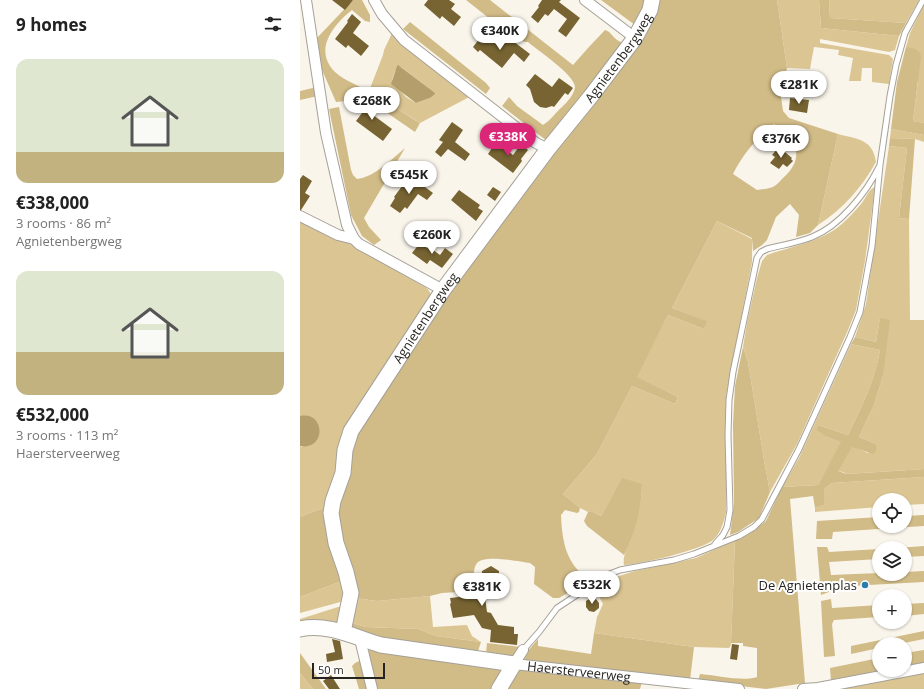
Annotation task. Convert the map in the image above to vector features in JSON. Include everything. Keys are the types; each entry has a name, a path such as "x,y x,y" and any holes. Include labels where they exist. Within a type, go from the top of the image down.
{"street":[{"path":"306,0 326,133 347,224 354,239 366,249 443,290"},
{"path":"374,0 382,14 404,40 536,143 548,149"},
{"path":"585,0 635,38"},
{"name":"Agnietenbergweg","path":"343,632 351,593 346,572 336,543 332,513 333,501 344,473 348,440 351,432 443,290 548,149 635,38 650,10 652,0"},
{"path":"300,216 338,235 354,239"},
{"name":"Haersterveerweg","path":"300,629 322,628 343,632 381,645 514,664 739,689"},
{"path":"360,639 372,689"},
{"name":"Haersterveerweg","path":"514,664 523,650"},
{"path":"499,689 514,664"},
{"path":"803,689 818,688 924,668"}],"lane":[{"name":"Haersterveerweg","path":"523,650 557,608 608,575 620,570 674,560 694,554 749,530 762,520 799,449 860,312 872,246 880,165 896,64 905,33 923,0"},
{"path":"714,545 723,535 727,527 730,510 728,435 729,400 733,372 757,258 761,252 812,237 840,219 852,208 862,195 874,178 880,165"}],"shaded area":[{"path":"353,0 362,0 370,15 370,22 365,21 352,10 338,23 328,38 326,47 326,55 329,64 335,72 343,78 420,123 415,132 367,99 336,102 322,70 316,39"},
{"path":"466,0 490,0 573,65 605,30 621,42 622,46 547,141 502,106 509,97 517,106 543,125 551,119 570,98 575,87 573,82 563,70 528,42 525,42 504,30"},
{"path":"601,0 648,0 635,25"},
{"path":"657,0 777,0 787,68 781,97 783,111 789,118 838,134 818,225 810,233 796,237 799,215 790,204 776,217 767,240 753,251 752,238 717,221 672,308 707,321 704,329 668,315 637,377 678,397 675,404 632,386 597,454 563,494 580,508 579,512 577,513 565,510 561,515 564,543 575,567 590,580 559,598 553,598 534,584 535,567 530,563 502,559 487,559 481,560 477,563 474,572 474,582 457,586 458,592 377,601 355,598 337,526 339,498 352,464 351,453 353,441 403,358","holes":["774,124 782,129 793,141 796,148 796,155 795,162 791,169 777,184 771,188 757,190 733,174 746,153 768,129"]},
{"path":"777,0 819,0 821,28 899,36 895,50 889,52 820,39 820,43 889,55 893,59 889,84 872,82 872,68 862,68 861,81 849,81 853,58 838,55 839,50 814,47 810,69 787,68"},
{"path":"819,0 829,0 830,18 906,23 899,36 821,28"},
{"path":"829,0 919,0 906,23 830,18"},
{"path":"924,4 924,123 913,121 918,81 906,47 910,33"},
{"path":"410,22 486,83 490,88 486,94 403,29"},
{"path":"393,31 475,94 420,123 369,91 384,50","holes":["401,67 434,92 430,98 416,103 406,97 392,80 395,71"]},
{"path":"906,47 917,50 921,56 913,121 924,123 924,135 891,129 897,82"},
{"path":"398,65 435,94 430,98 416,103 391,84"},
{"path":"317,87 318,96 300,100 300,91"},
{"path":"339,107 351,170 357,179 370,175 389,162 405,148 364,218 369,227 381,240 374,245 362,236 351,215 329,109"},
{"path":"891,129 924,135 924,142 915,139 890,138"},
{"path":"838,134 858,139 868,144 874,154 876,162 865,180 844,205 818,225"},
{"path":"890,138 915,139 909,219 899,218 907,148 889,146"},
{"path":"889,146 907,148 899,218 909,219 910,320 924,320 924,469 847,474 837,471 852,446 868,453 876,444 859,437 874,405 883,376 880,318 876,342 855,337 866,304"},
{"path":"875,187 865,261 856,310 797,444 770,492 748,362 743,347 747,323 762,261 767,255 830,233 853,213 869,192"},
{"path":"300,219 348,243 424,286 428,289 431,298 413,328 328,507 300,517 300,446 302,447 319,428 315,420 300,416"},
{"path":"717,221 752,239 752,262 726,396 726,512 722,527 713,540 696,548 670,556 624,565 625,554 632,536 639,510 642,484 601,516 580,508 563,494 597,454 632,386 675,404 678,397 636,377 668,315 704,329 706,321 672,308"},
{"path":"880,318 890,320 883,376 874,405 859,437 876,444 877,447 873,454 852,447 838,471 847,474 924,469 924,477 832,483 824,489 824,505 815,508 813,496 790,499 805,683 766,689 698,681 700,674 737,679 757,677 757,648 743,646 743,643 731,643 735,540 747,535 766,521 782,487 818,485 841,442 827,437 817,430 818,425 848,435 863,404 875,373 880,350 851,344 855,337 876,342"},
{"path":"851,344 880,350 875,373 853,425 848,435 818,425 827,437 842,442 818,485 782,487 799,458"},
{"path":"743,347 748,362 770,492 759,518 738,532 730,535 734,503 733,424 735,386"},
{"path":"300,416 309,416 315,419 320,431 315,443 309,446 300,446"},
{"path":"924,477 924,504 912,505 912,493 872,493 872,508 815,512 815,508 824,505 824,489 832,483"},
{"path":"622,478 642,484 641,502 637,520 624,555 587,526 584,521 588,512 591,511 601,516 603,514"},
{"path":"328,507 344,580 300,597 300,517"},
{"path":"924,515 924,526 912,527 912,516"},
{"path":"872,517 872,529 833,532 832,539 816,539 817,521"},
{"path":"735,540 731,645 729,648 694,647 594,633 597,617 603,604 597,593 597,587 616,577 635,571 696,558"},
{"path":"924,546 924,556 912,557 912,547"},
{"path":"817,547 827,547 829,552 872,549 872,559 829,562 831,575 872,573 872,581 912,581 912,572 924,571 924,582 832,587 829,592 821,595"},
{"path":"344,580 344,601 300,613 300,597"},
{"path":"430,596 433,627 467,625 472,636 481,642 436,636 418,629 366,627 348,622 355,598 377,601"},
{"path":"831,599 832,608 872,605 872,617 834,620 832,624 835,656 824,657 821,601"},
{"path":"924,603 924,614 912,615 912,604"},
{"path":"341,607 343,619 335,625 300,626 300,619"},
{"path":"348,622 366,627 418,629 436,636 481,642 477,654 431,650 350,631"},
{"path":"924,631 924,639 912,641 912,637 895,637"},
{"path":"594,633 694,647 690,680 525,662 524,660 527,652 538,639 538,646 591,654"},
{"path":"872,642 872,650 851,654 851,646"},
{"path":"487,643 521,647 514,658 486,653"},
{"path":"371,649 502,667 504,674 495,689 375,689 367,653"},
{"path":"924,650 924,663 912,666 912,652"},
{"path":"300,653 326,689 313,689 300,673"},
{"path":"872,659 872,673 831,681 830,668"},
{"path":"361,660 369,689 359,689 352,666"},
{"path":"519,668 642,682 640,689 506,689"},
{"path":"924,672 924,689 837,689 898,677 912,677 912,674"},
{"path":"300,673 313,689 300,689"}],"building":[{"path":"332,0 353,0 345,10"},
{"path":"428,0 449,0 455,4 451,9 461,17 454,26 442,16 440,19 424,5"},
{"path":"542,0 561,0 559,2 580,18 566,37 558,31 567,19 554,9 548,16 545,14 538,23 531,17 539,7 538,6"},
{"path":"352,14 361,22 353,33 369,46 361,56 348,45 346,48 335,39"},
{"path":"483,34 501,48 509,38 530,54 524,62 514,53 502,68 480,50 478,52 473,47"},
{"path":"535,74 552,87 559,78 573,88 568,95 565,93 554,107 540,107 534,102 530,89 526,85"},
{"path":"367,95 369,112 392,129 383,141 356,121 365,109 360,105 358,97"},
{"path":"790,98 809,100 807,113 789,110"},
{"path":"452,122 463,130 455,142 470,154 465,161 448,149 441,157 435,152 443,142 439,140"},
{"path":"496,142 513,155 521,144 528,150 513,173 488,154"},
{"path":"779,147 792,158 791,159 793,161 787,167 783,164 779,169 770,163 775,157 772,155"},
{"path":"303,175 312,181 305,193 310,196 300,210 300,179"},
{"path":"408,178 415,184 417,181 433,193 427,200 418,194 407,209 405,207 400,213 390,206 395,198 394,197"},
{"path":"493,187 501,192 495,201 487,195"},
{"path":"459,190 480,205 478,208 483,211 476,221 451,200"},
{"path":"420,243 427,248 429,247 440,255 445,248 453,254 442,268 430,260 427,264 412,253"},
{"path":"491,566 499,571 499,581 484,589 487,612 491,613 498,625 514,627 514,634 518,634 517,645 490,642 491,630 482,628 474,615 453,618 450,598 459,597 457,584 482,580 482,571"},
{"path":"591,598 593,601 596,599 599,603 599,608 594,612 589,611 586,607 586,601"},
{"path":"332,639 340,641 343,659 327,662 326,654 335,652"},
{"path":"732,644 739,645 737,660 730,659"},
{"path":"331,675 340,689 329,689 323,681"}],"place":[{"name":"De Agnietenplas","path":"865,585"}]}
